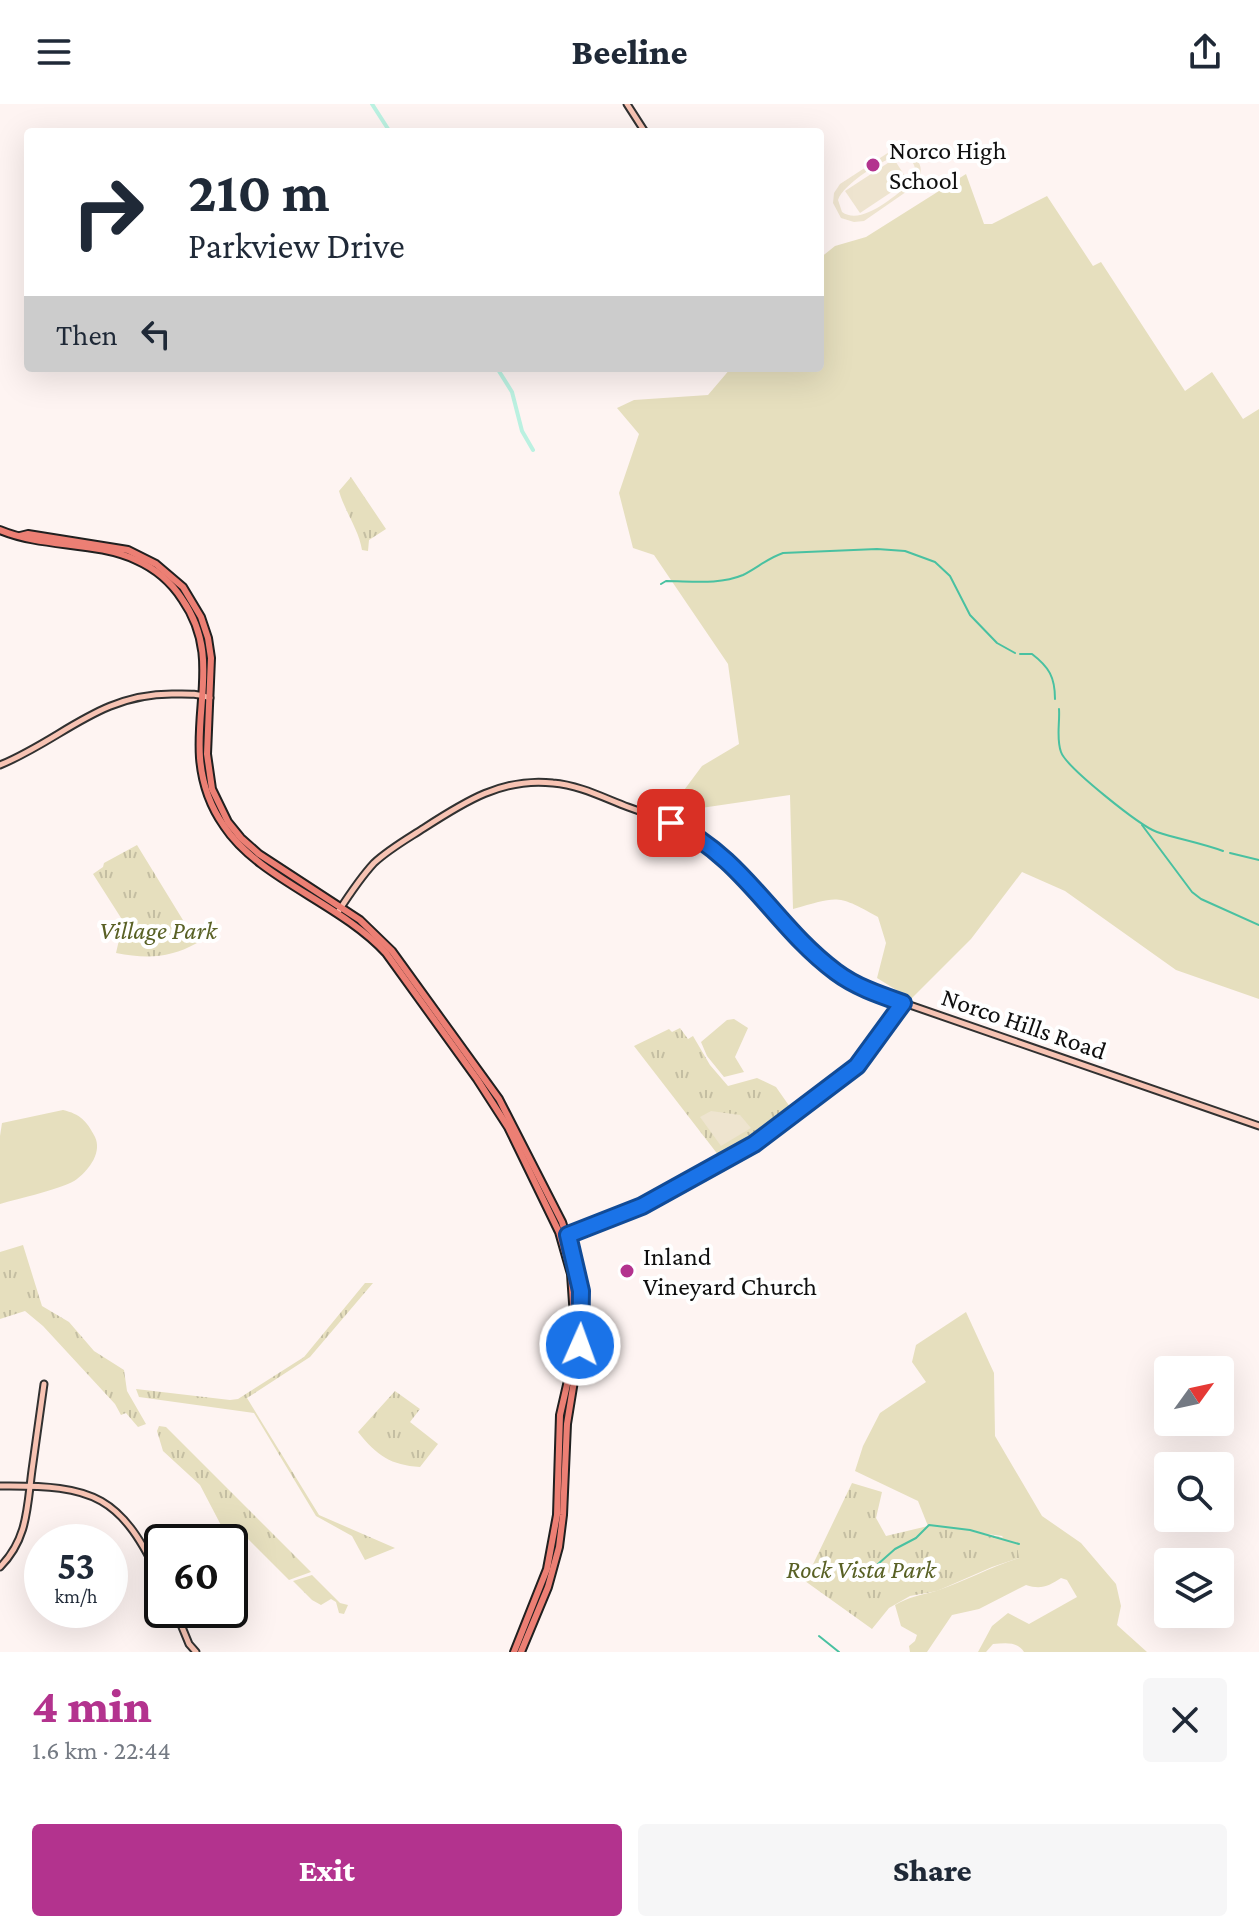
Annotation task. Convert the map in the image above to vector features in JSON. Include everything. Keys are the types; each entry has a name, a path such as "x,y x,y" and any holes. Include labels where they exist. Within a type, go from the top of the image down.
{"main road":[{"path":"0,530 20,536 28,534 128,550 156,564 171,576 192,601 208,638 211,658 209,774 217,801 228,822 259,854 373,931 392,951 499,1099 527,1150 564,1236 581,1291 582,1332 567,1424 563,1515 553,1573 521,1652"},
{"path":"340,910 386,953 477,1079 508,1127 564,1236 574,1292 575,1331 560,1415 557,1515 547,1569 514,1652"},
{"path":"477,1079 499,1099"},
{"path":"499,1099 508,1127"},
{"path":"527,1150 529,1166"}],"street":[{"path":"627,104 642,128"},
{"path":"0,765 42,746 71,724 105,707 152,695 208,695"},
{"name":"Norco Hills Road","path":"340,910 359,881 380,858 462,803 508,785 553,783 584,790 694,834 729,861 823,961 855,984 1259,1126"},
{"path":"564,1236 642,1206 754,1144 857,1066 903,1003"},
{"path":"0,1567 19,1542 25,1528 44,1384"},
{"path":"0,1486 78,1491 115,1511 144,1545"},
{"path":"182,1628 193,1652"}],"green space":[{"path":"966,174 984,224 992,224 1047,196 1093,266 1101,262 1185,391 1212,372 1243,419 1259,409 1259,999 1176,970 1065,891 1022,872 971,939 911,999 877,978 886,943 878,917 854,904 837,900 793,909 790,795 667,813 702,766 739,744 728,664 654,555 633,548 619,493 639,434 617,408 634,400 708,395 728,372 824,372 824,255 835,246 866,237"},
{"path":"351,477 386,529 369,540 368,551 362,550 339,491"},
{"name":"Village Park","path":"137,845 197,943 158,956 116,953 119,940 129,937 130,932 93,874 104,863"},
{"path":"734,1019 748,1028 735,1057 744,1072 724,1077 707,1056 701,1042 727,1020"},
{"path":"680,1028 688,1039 693,1036 710,1065 728,1086 757,1078 776,1087 790,1107 719,1156 634,1046 669,1029 672,1032"},
{"path":"63,1110 82,1119 95,1137 96,1154 90,1165 71,1182 0,1204 2,1123"},
{"path":"23,1245 42,1306 69,1322 94,1351 124,1370 127,1391 146,1424 138,1427 126,1413 121,1415 115,1404 43,1326 25,1311 0,1319 0,1252"},
{"path":"365,1283 373,1283 310,1357 247,1398 319,1515 395,1548 365,1560 352,1536 316,1516 254,1413 139,1397 136,1389 238,1399 304,1357"},
{"path":"966,1312 994,1373 995,1436 1042,1516 1081,1543 1116,1584 1121,1606 1117,1625 1147,1652 1024,1652 1014,1644 1006,1643 993,1644 986,1652 978,1652 992,1626 1008,1613 1029,1624 1077,1597 1067,1580 1061,1578 1045,1586 1026,1585 979,1609 952,1615 927,1652 910,1652 909,1646 917,1635 901,1626 895,1605 1019,1558 1002,1536 928,1526 918,1501 855,1471 863,1446 880,1413 926,1382 912,1362 916,1345"},
{"path":"395,1391 420,1409 410,1422 438,1444 420,1467 385,1458 358,1432"},
{"path":"159,1426 166,1427 311,1572 289,1580 248,1539 248,1524 220,1524 200,1485 163,1451 157,1431"},
{"name":"Rock Vista Park","path":"852,1483 882,1492 876,1518 886,1536 928,1526 943,1526 1016,1540 1019,1558 937,1591 910,1596 889,1608 872,1629 805,1581"},
{"path":"312,1575 340,1603 348,1605 344,1614 339,1613 336,1602 331,1599 321,1605 293,1581"}],"shaded area":[{"path":"900,145 920,165 916,185 864,221 841,218 833,203 834,193 840,184","holes":["896,156 907,157 915,171 910,184 868,212 859,215 842,212 838,200 856,179"]},
{"path":"894,159 908,181 860,213 845,191"},
{"path":"711,1111 740,1115 751,1128 721,1146 700,1117"}],"waterway":[{"path":"372,104 387,128"},
{"path":"500,372 512,392 522,431 533,450"},
{"path":"661,584 666,581 705,582 734,578 783,553 877,549 905,551 935,562 950,576 970,615 997,643 1015,653"},
{"path":"1020,654 1032,654 1047,668 1054,685 1055,699"},
{"path":"1059,709 1061,752 1104,795 1157,832 1223,851"},
{"path":"1142,825 1192,892 1259,925"},
{"path":"1230,853 1259,860"},
{"path":"869,1572 929,1525 970,1530 1019,1544"},
{"path":"819,1636 839,1652"}],"place":[{"name":"Norco High School","path":"873,165"},
{"name":"Inland Vineyard Church","path":"627,1271"}],"route":[{"path":"580,1345 581,1291 568,1235 642,1206 754,1144 857,1066 903,1003 855,984 838,973 805,943 729,861 694,834 671,823"}]}
